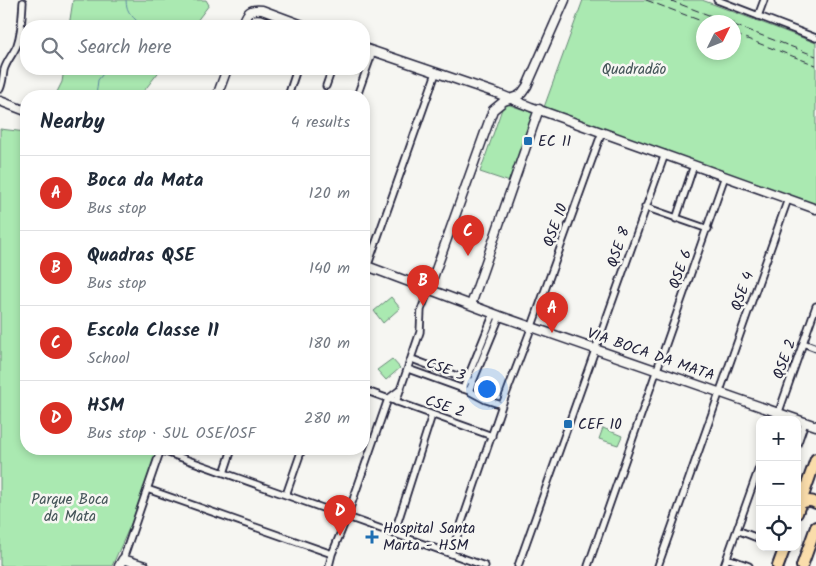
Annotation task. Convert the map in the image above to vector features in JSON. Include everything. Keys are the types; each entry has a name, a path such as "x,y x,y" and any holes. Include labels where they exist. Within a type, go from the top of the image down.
{"highway":[{"path":"800,506 816,459"},
{"path":"807,485 816,495"},
{"path":"801,506 808,501 816,503"},
{"path":"802,566 816,527"},
{"path":"778,566 783,551"}],"street":[{"path":"493,110 504,101 520,95 527,86 565,0"},
{"path":"717,0 816,38"},
{"path":"758,16 764,0"},
{"path":"22,20 23,2"},
{"path":"244,20 247,14 252,10 262,10 289,20"},
{"path":"0,89 3,79 2,73 16,46 20,33"},
{"path":"370,50 511,98 816,209"},
{"path":"370,62 374,51"},
{"path":"370,252 436,73"},
{"path":"219,90 225,75"},
{"path":"290,90 295,75"},
{"path":"326,86 330,75"},
{"path":"359,90 365,75"},
{"path":"471,305 535,108 527,93 527,86"},
{"path":"396,402 420,332 421,310 493,110 495,99 487,91"},
{"path":"0,102 20,109"},
{"name":"QSE 10","path":"452,554 502,405 602,132"},
{"name":"QSE 8","path":"518,566 665,154"},
{"path":"676,218 694,165"},
{"name":"QSE 6","path":"588,566 708,229 725,176"},
{"name":"QSE 4","path":"658,566 788,199"},
{"path":"645,207 708,229"},
{"name":"VIA BOCA DA MATA","path":"370,268 658,370 777,416"},
{"name":"QSE 2","path":"777,416 816,306"},
{"path":"466,390 497,314"},
{"path":"803,343 816,348"},
{"name":"CSE 3","path":"412,359 469,381"},
{"name":"CSE 3","path":"408,369 502,405"},
{"path":"370,451 388,399 401,389"},
{"name":"CSE 2","path":"370,392 492,436"},
{"path":"394,534 432,415"},
{"name":"VIA BOCA DA MATA","path":"801,421 816,426"},
{"path":"801,434 805,422"},
{"path":"145,566 121,562 148,489 158,455"},
{"path":"176,455 485,566"},
{"path":"224,473 230,455"},
{"path":"286,495 300,455"},
{"path":"329,566 369,455"},
{"path":"724,566 756,475"},
{"path":"148,489 332,554"},
{"path":"737,530 756,537"},
{"path":"727,558 749,566"}],"green space":[{"path":"73,0 206,0 209,5 198,20 70,20"},
{"name":"Quadradão","path":"583,0 702,0 816,43 816,208 543,110"},
{"path":"63,75 156,75 145,90 58,90"},
{"path":"504,103 536,114 510,182 480,172"},
{"name":"Parque Boca da Mata","path":"0,129 20,131 20,455 162,455 112,566 0,566"},
{"path":"391,297 400,308 383,323 374,311"},
{"path":"392,359 400,368 386,380 377,370"},
{"path":"603,428 622,436 618,445 599,439"}],"waterway":[{"path":"126,0 129,12 135,20"},
{"path":"97,90 98,80 102,75"}],"railway":[{"path":"646,0 696,19"},
{"path":"669,0 709,15"},
{"path":"741,28 816,56"},
{"path":"741,37 816,65"}],"place":[{"name":"EC 11","path":"528,141"},
{"name":"Escola Classe 11","path":"468,256"},
{"name":"Quadras QSE","path":"423,306"},
{"name":"Boca da Mata","path":"552,333"},
{"name":"CEF 10","path":"568,424"},
{"name":"HSM","path":"340,536"},
{"name":"Hospital Santa Marta - HSM","path":"372,537"}]}
